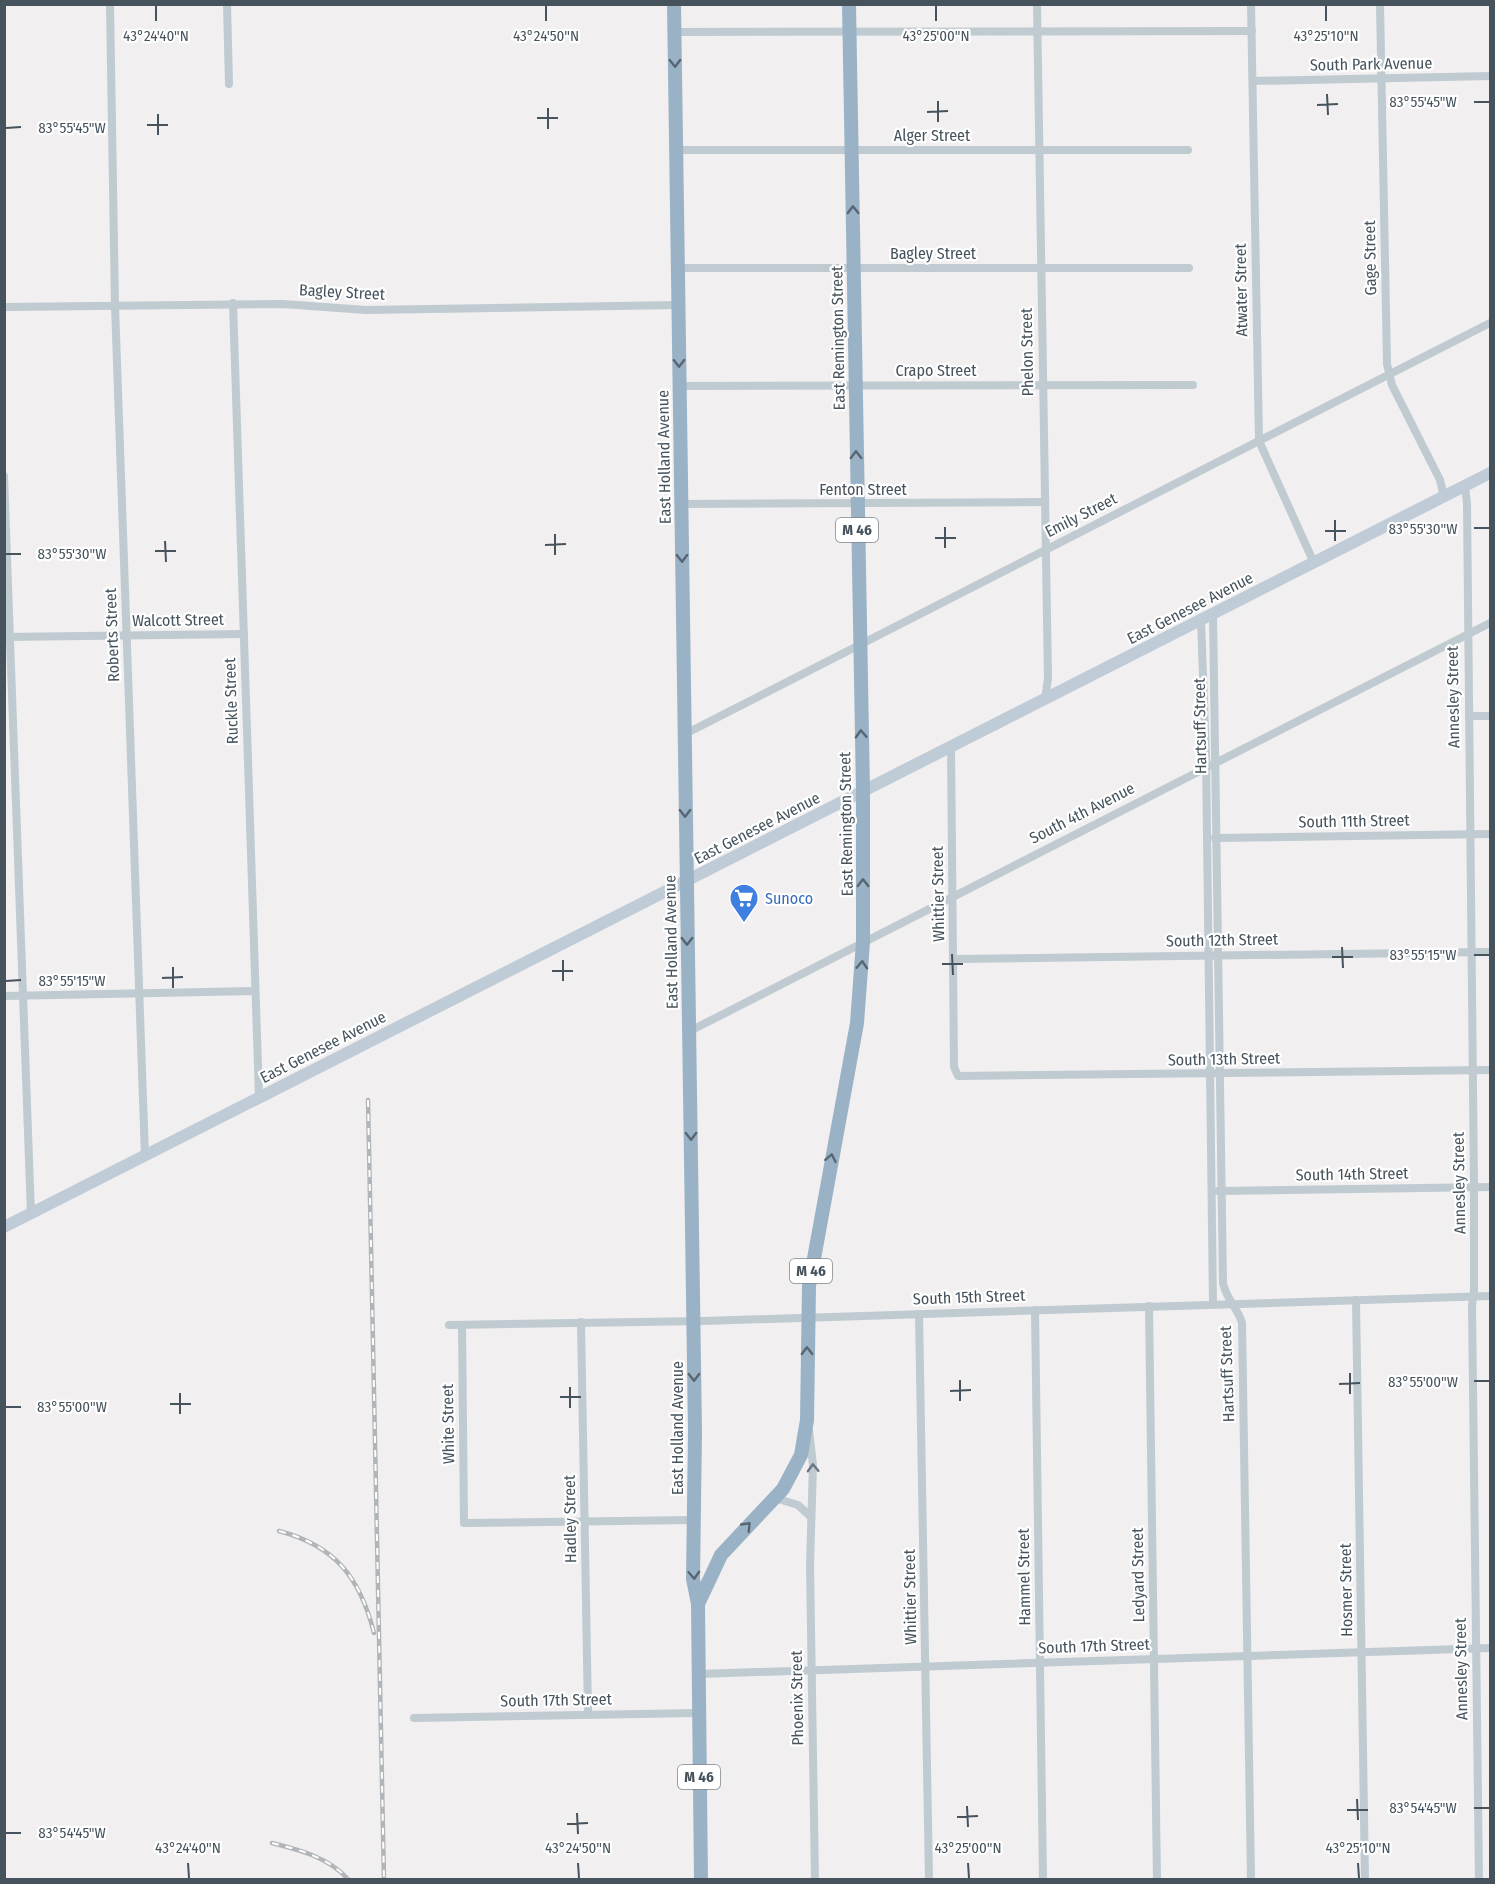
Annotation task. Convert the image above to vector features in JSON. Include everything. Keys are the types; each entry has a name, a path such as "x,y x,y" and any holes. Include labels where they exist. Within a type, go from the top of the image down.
{"highway":[{"name":"East Holland Avenue","path":"674,4 693,1321 693,1579 698,1604 701,1880"},
{"name":"East Remington Street","path":"698,1604 721,1555 775,1498 796,1467 807,1420 807,1318 816,1237 857,1023 863,942 863,792 858,644 849,4"}],"main road":[{"name":"East Genesee Avenue","path":"4,1227 687,883 1491,473"}],"street":[{"name":"Roberts Street","path":"111,4 116,306 146,1156"},
{"path":"226,4 229,84"},
{"name":"Phelon Street","path":"1037,4 1048,679 1045,699"},
{"name":"Atwater Street","path":"1251,4 1259,441 1314,563"},
{"name":"Gage Street","path":"1380,4 1388,376 1440,480 1444,497"},
{"path":"675,32 1252,31"},
{"name":"South Park Avenue","path":"1253,81 1491,76"},
{"name":"Alger Street","path":"676,150 1188,150"},
{"name":"Bagley Street","path":"678,268 1189,268"},
{"name":"Ruckle Street","path":"232,303 260,1097"},
{"name":"Bagley Street","path":"4,307 283,303 366,310 678,305"},
{"name":"Emily Street","path":"685,734 1491,323"},
{"name":"Crapo Street","path":"679,386 1193,385"},
{"path":"4,476 7,637 31,1214"},
{"name":"Annesley Street","path":"1465,486 1474,1187 1479,1880"},
{"name":"Fenton Street","path":"681,504 1044,502"},
{"name":"Hartsuff Street","path":"1213,615 1221,1074 1213,1304"},
{"name":"Hartsuff Street","path":"1201,621 1211,1074 1217,1191 1223,1283 1225,1292 1239,1312 1242,1323 1251,1880"},
{"name":"South 4th Avenue","path":"688,1032 1491,623"},
{"name":"Walcott Street","path":"7,637 244,634"},
{"path":"1469,716 1491,716"},
{"name":"Whittier Street","path":"951,747 955,959 954,1067 958,1076"},
{"name":"South 11th Street","path":"1218,837 1491,834"},
{"path":"1207,837 1218,837"},
{"name":"South 12th Street","path":"955,959 1491,952"},
{"path":"4,996 255,991"},
{"name":"South 13th Street","path":"958,1076 1491,1070"},
{"name":"South 14th Street","path":"1217,1191 1491,1186"},
{"name":"South 15th Street","path":"449,1324 807,1318 1491,1296"},
{"name":"Hosmer Street","path":"1356,1300 1365,1880"},
{"name":"Ledyard Street","path":"1149,1306 1157,1880"},
{"name":"Hammel Street","path":"1035,1310 1043,1880"},
{"name":"Whittier Street","path":"920,1314 929,1880"},
{"name":"Hadley Street","path":"581,1322 588,1714"},
{"name":"White Street","path":"462,1325 464,1523 585,1520"},
{"name":"Phoenix Street","path":"807,1420 813,1465 810,1516 815,1880"},
{"path":"775,1498 798,1505 810,1516"},
{"path":"585,1520 693,1520"},
{"name":"South 17th Street","path":"699,1674 1491,1648"},
{"name":"South 17th Street","path":"414,1718 698,1713"}],"railway":[{"path":"368,1100 384,1880"},
{"path":"279,1531 299,1537 316,1546 343,1567 361,1596 374,1633"},
{"path":"272,1843 323,1860 349,1880"}],"place":[{"name":"Sunoco","path":"744,924"}]}
